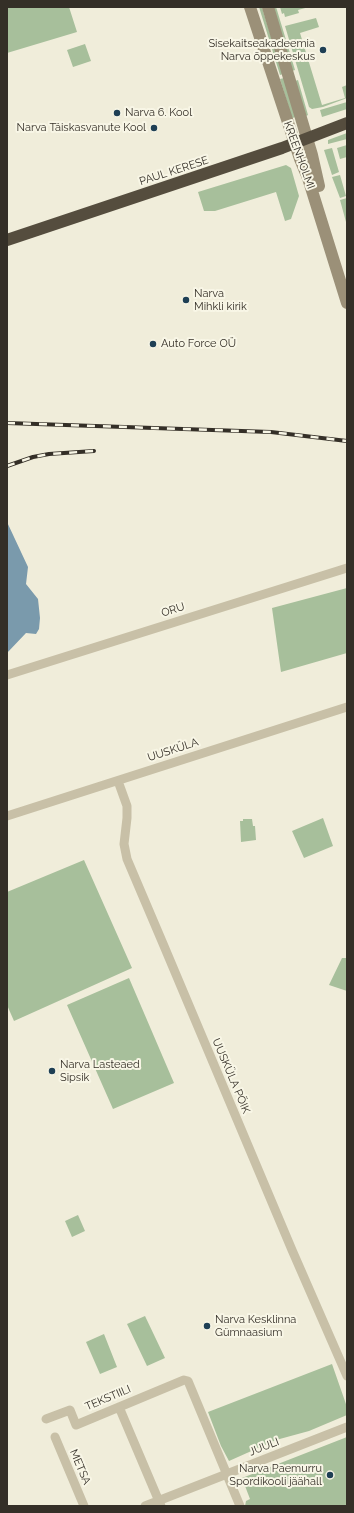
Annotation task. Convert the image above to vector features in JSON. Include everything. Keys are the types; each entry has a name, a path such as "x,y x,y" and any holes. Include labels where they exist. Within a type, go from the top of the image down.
{"highway":[{"name":"PAUL KERESE","path":"7,240 295,144 347,123"}],"main road":[{"name":"KREENHOLMI","path":"250,7 295,144 344,280"},
{"name":"KREENHOLMI","path":"268,7 307,139 344,280 347,303"}],"street":[{"name":"ORU","path":"7,675 347,568"},
{"name":"UUSKÜLA","path":"7,816 347,707"},
{"name":"UUSKÜLA PÕIK","path":"118,781 127,806 124,844 126,859 167,951 294,1257 347,1376"},
{"name":"TEKSTIILI","path":"46,1419 70,1410 76,1425 184,1380 188,1381 227,1474"},
{"path":"119,1407 160,1503"},
{"name":"JUULI","path":"145,1506 160,1503 227,1474 347,1427"},
{"name":"METSA","path":"55,1437 84,1506"},
{"path":"227,1474 240,1506"}],"green space":[{"path":"7,7 69,7 77,32 7,53"},
{"path":"259,7 262,7 283,74 280,75"},
{"path":"273,7 276,7 295,70 292,71"},
{"path":"280,7 309,7 298,10 299,13 285,17 284,13 282,14"},
{"path":"316,18 319,27 300,33 322,105 345,98 342,87 347,85 347,98 323,107 312,109 309,107 285,26"},
{"path":"85,44 91,61 73,67 67,50"},
{"path":"284,78 296,117 292,118 280,79"},
{"path":"298,80 308,115 306,116 295,81"},
{"path":"347,102 347,109 322,117 320,110"},
{"path":"347,133 347,139 328,144 328,140"},
{"path":"347,145 347,157 340,159 337,148"},
{"path":"332,148 339,172 332,175 324,150"},
{"path":"286,165 291,168 299,196 291,219 285,221 276,192 215,211 204,211 198,192"},
{"path":"340,175 346,196 340,198 332,177"},
{"path":"347,198 347,221 346,222 340,200"},
{"path":"347,588 347,653 281,672 272,608"},
{"path":"323,818 333,846 304,858 292,831"},
{"path":"243,819 252,819 253,826 255,826 256,840 241,842 240,821 243,821"},
{"path":"84,860 132,968 14,1021 7,1005 7,892"},
{"path":"342,958 347,958 347,991 329,985"},
{"path":"129,978 174,1083 113,1109 67,1005"},
{"path":"78,1215 85,1231 72,1237 65,1221"},
{"path":"145,1316 165,1358 147,1366 127,1324"},
{"path":"104,1334 117,1367 100,1374 86,1342"},
{"path":"332,1364 347,1407 347,1415 309,1431 276,1440 229,1461 221,1446 208,1412"},
{"path":"347,1437 347,1506 245,1506 246,1501 250,1499 242,1478"}],"water":[{"path":"7,522 28,567 26,584 38,599 40,618 39,629 36,634 26,633 7,653"}],"railway":[{"path":"7,423 271,432 347,441"},
{"path":"7,466 33,457 49,454 94,451"}],"place":[{"name":"Sisekaitseakadeemia Narva õppekeskus","path":"323,50"},
{"name":"Narva 6. Kool","path":"117,113"},
{"name":"Narva Täiskasvanute Kool","path":"154,128"},
{"name":"Narva Mihkli kirik","path":"186,300"},
{"name":"Auto Force OÜ","path":"153,344"},
{"name":"Narva Lasteaed Sipsik","path":"52,1071"},
{"name":"Narva Kesklinna Gümnaasium","path":"207,1326"},
{"name":"Narva Paemurru Spordikooli jäähall","path":"330,1475"}]}
